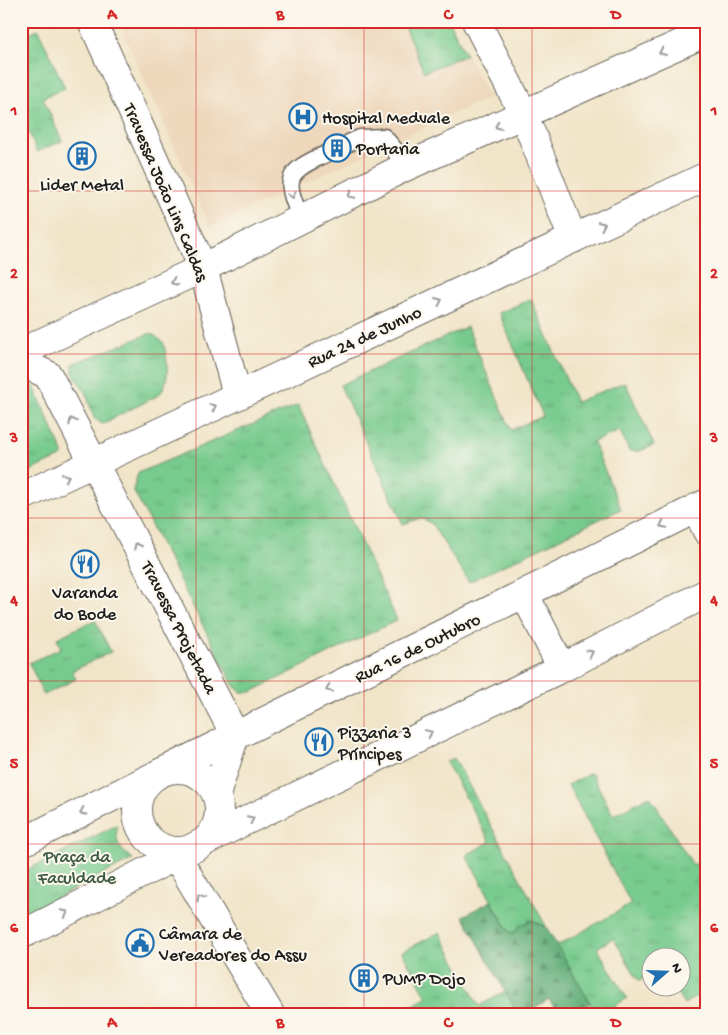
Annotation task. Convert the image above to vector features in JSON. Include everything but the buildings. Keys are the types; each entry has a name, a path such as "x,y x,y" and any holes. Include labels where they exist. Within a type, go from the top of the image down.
{"street":[{"name":"Travessa João Lins Caldas","path":"92,21 204,268 237,396"},
{"path":"476,21 524,115 573,239"},
{"path":"21,352 204,268 403,168 707,32"},
{"name":"Rua 24 de Junho","path":"21,497 707,176"},
{"name":"Travessa Projetada","path":"21,362 48,375 235,734"},
{"name":"Rua 16 de Outubro","path":"21,844 235,734 525,595 703,514"},
{"path":"21,935 562,668 707,593"},
{"path":"525,595 562,668"},
{"path":"216,795 235,734"},
{"path":"171,770 192,771 211,785 216,795 219,815 216,828 208,839 187,852 166,850 155,845 141,829 137,818 138,797 143,787 160,773 171,770"},
{"path":"187,852 270,1014"}],"lane":[{"path":"349,143 360,138 384,136 403,168"},
{"path":"301,220 290,190 291,176 301,165 326,154"}],"shaded area":[{"name":"Hospital Medvale","path":"118,21 449,21 489,97 210,227"}],"green space":[{"path":"402,21 449,21 466,55 424,72"},
{"path":"38,29 65,88 43,98 62,141 37,152 21,114 21,36"},
{"path":"531,299 576,402 625,382 654,445 640,451 629,451 620,431 593,442 621,509 469,582 431,523 421,518 403,524 340,385 467,327 511,430 543,416 499,313"},
{"path":"151,333 163,342 165,349 167,376 163,389 159,395 102,424 94,418 86,393 73,374 73,364"},
{"path":"26,380 32,382 63,453 61,457 21,475 21,382"},
{"path":"298,405 397,620 251,692 241,692 234,686 133,490 138,473"},
{"path":"95,620 111,652 72,671 76,679 44,695 29,663 61,648 57,638"},
{"path":"454,758 547,928 531,920 514,933 509,932 466,855 490,842 446,762"},
{"path":"591,773 613,815 650,796 693,865 707,858 707,990 684,1004 680,998 690,998 690,948 640,948 639,981 613,938 597,948 627,998 602,1014 596,1014 557,946 631,904 568,785"},
{"name":"Praça da Faculdade","path":"117,825 119,845 133,859 21,916 21,873"},
{"path":"491,901 509,932 514,933 520,925 531,920 547,928 590,1003 574,1014 558,1014 549,999 524,1014 518,1014 463,916"},
{"path":"440,932 479,1006 506,991 516,1009 507,1014 397,1014 427,997 402,952"}],"place":[{"name":"Hospital Medvale","path":"303,117"},
{"name":"Portaria","path":"337,148"},
{"name":"Lider Metal","path":"82,156"},
{"name":"Varanda do Bode","path":"85,564"},
{"name":"Pizzaria 3 Príncipes","path":"319,742"},
{"name":"Câmara de Vereadores do Assu","path":"140,943"},
{"name":"PUMP Dojo","path":"364,978"}]}
